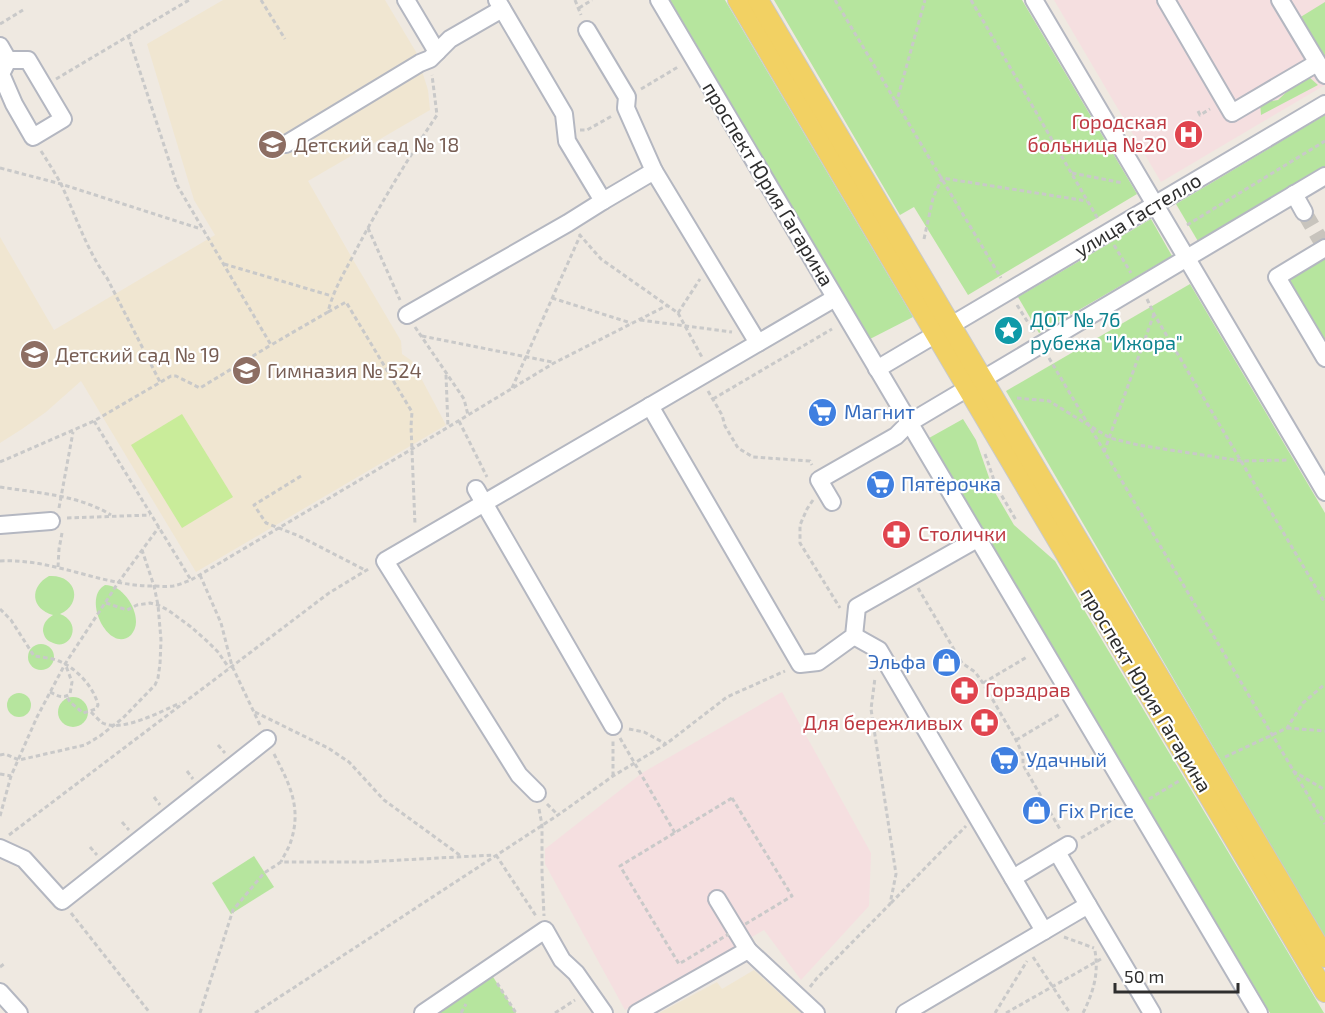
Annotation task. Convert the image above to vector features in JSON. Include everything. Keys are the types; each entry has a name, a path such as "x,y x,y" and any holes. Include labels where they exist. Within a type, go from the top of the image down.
{"main road":[{"name":"проспект Юрия Гагарина","path":"738,0 975,384 1325,992"},
{"name":"проспект Юрия Гагарина","path":"758,0 943,330"},
{"name":"проспект Юрия Гагарина","path":"975,384 1325,957"}],"street":[{"path":"406,0 434,56"},
{"name":"проспект Юрия Гагарина","path":"659,0 1259,1013"},
{"path":"1034,0 1325,492"},
{"path":"1166,0 1232,113 1321,69 1280,0"},
{"path":"286,144 434,56 450,39 500,4 564,114 567,141 603,201"},
{"path":"587,30 627,103 654,171 756,339"},
{"path":"4,53 28,60 63,119 33,136 14,104 1,74 4,53"},
{"name":"улица Гастелло","path":"943,330 1325,104"},
{"path":"407,315 654,171"},
{"path":"832,501 822,483 896,436 909,423 1325,176"},
{"path":"1294,194 1304,212"},
{"path":"1324,245 1277,277 1325,358"},
{"path":"537,794 519,775 385,561 416,543 480,496 650,406 705,374 756,339 835,297"},
{"path":"877,369 943,330"},
{"path":"650,406 800,664 818,662 854,636 857,607 977,539"},
{"path":"480,496 614,726"},
{"path":"0,525 55,514"},
{"path":"854,636 879,650 1044,931"},
{"path":"5,841 62,902 267,739"},
{"path":"1013,878 1063,849 1112,952 1152,1013"},
{"path":"717,899 748,950 816,1013"},
{"path":"904,1013 1088,905"},
{"path":"423,1013 545,930 562,960 576,973 604,1013"},
{"path":"637,1013 748,950"},
{"path":"0,992 19,1013"}],"path":[{"path":"44,86 189,0"},
{"path":"261,0 285,39"},
{"path":"579,8 592,0"},
{"path":"896,104 926,0"},
{"path":"970,0 1100,222"},
{"path":"837,1 1001,279"},
{"path":"0,24 23,10"},
{"path":"128,35 177,185 271,345"},
{"path":"328,312 332,296 368,228 437,115 434,56"},
{"path":"566,129 587,130 678,67"},
{"path":"33,136 61,184 97,265 107,278 160,381"},
{"path":"1187,225 1325,141"},
{"path":"0,168 61,184 203,229"},
{"path":"1072,173 1128,183 1142,183"},
{"path":"942,178 1087,201"},
{"path":"924,239 933,198 942,178"},
{"path":"568,223 601,259 678,313 725,426 738,447 753,457 810,461 822,483 800,525 800,543 841,609"},
{"path":"368,228 407,315 464,399 468,415"},
{"path":"511,389 580,236"},
{"path":"1112,242 1136,280"},
{"path":"223,263 332,296"},
{"path":"678,313 710,264"},
{"path":"552,298 631,323"},
{"path":"1148,300 1154,314 1325,603"},
{"path":"0,462 94,421 171,376 176,376 200,388 346,302 412,412 416,543"},
{"path":"1016,304 1033,332"},
{"path":"0,561 58,567 118,583 174,586 191,580 554,363 668,305"},
{"path":"1104,452 1154,314"},
{"path":"638,320 756,339"},
{"path":"713,399 832,329"},
{"path":"422,336 554,363"},
{"path":"1049,359 1325,824"},
{"path":"446,373 448,427"},
{"path":"1017,398 1049,401 1110,438 1138,445 1242,461 1306,460"},
{"path":"459,420 487,478 480,496"},
{"path":"94,421 191,580"},
{"path":"55,514 61,496 73,431"},
{"path":"982,447 996,486 1016,520"},
{"path":"301,476 254,505 266,523 299,536 365,570"},
{"path":"0,487 61,496 99,508 111,516"},
{"path":"58,567 65,518 151,514"},
{"path":"0,816 12,776 37,717 65,664 118,583 159,527"},
{"path":"0,755 5,754 19,760 85,745 123,718 155,685 160,664 161,640 158,605 142,550"},
{"path":"5,841 329,593 365,570 385,561"},
{"path":"200,575 221,623 230,667"},
{"path":"911,576 962,663 975,672 983,683 1016,740 1023,755 1023,765 1063,849 1120,815"},
{"path":"105,603 127,610 144,604 158,605 191,627 218,652 230,667 254,711 293,793 295,826 291,843 281,862 264,873 233,910 200,1013"},
{"path":"0,609 34,656 65,664 85,681 97,699 98,705 96,709 84,713 67,697"},
{"path":"879,650 872,709 896,874 890,904"},
{"path":"983,683 1027,657"},
{"path":"65,664 72,682 70,694 67,697"},
{"path":"255,1013 613,776 666,744 727,697 800,664"},
{"path":"1287,728 1303,703 1325,684"},
{"path":"51,692 60,697 67,697"},
{"path":"90,711 103,723 126,725 185,702"},
{"path":"254,711 328,748 349,762 384,800 461,856"},
{"path":"1016,740 1060,714"},
{"path":"614,726 644,732 666,744"},
{"path":"614,726 675,833"},
{"path":"613,776 614,726"},
{"path":"1217,761 1287,728 1325,731"},
{"path":"1293,770 1325,790"},
{"path":"0,774 12,776"},
{"path":"1148,799 1184,778"},
{"path":"732,798 792,896 679,964 620,866 675,833 732,798"},
{"path":"800,999 817,978 976,815"},
{"path":"542,825 545,930"},
{"path":"281,862 365,862 496,855"},
{"path":"496,855 545,930"},
{"path":"62,902 150,1013"},
{"path":"1044,931 1112,952"},
{"path":"1083,1013 1093,993 1097,961 1095,948"},
{"path":"1006,1013 1112,952"},
{"path":"995,1013 1031,954 1070,1013"},
{"path":"0,967 4,964"},
{"path":"488,969 516,1013"},
{"path":"555,1013 589,990"}],"shaded area":[{"name":"Гимназия № 524","path":"223,0 385,0 416,52 428,90 430,110 308,181 401,341 402,354 412,361 446,425 196,572 81,381 46,412 0,443 0,237 54,330 215,235 194,200 147,44"},
{"name":"Городская больница №20","path":"1054,0 1325,0 1325,85 1161,182"},
{"path":"782,692 871,853 869,906 801,980 764,930 625,1010 545,864 545,849 642,773"},
{"path":"754,970 801,1013 659,1013 717,982 722,989"}],"green space":[{"path":"670,0 725,0 913,317 870,339"},
{"path":"774,0 1022,0 1137,194 968,295 914,207 900,215"},
{"path":"1325,2 1325,60 1299,18"},
{"path":"1309,77 1318,85 1261,115 1260,103 1278,100 1297,82"},
{"path":"1325,115 1325,167 1199,243 1176,204"},
{"path":"1151,219 1172,256 1039,333 1018,297"},
{"path":"1325,255 1325,349 1284,279"},
{"path":"1190,284 1325,513 1325,939 1006,391"},
{"path":"182,414 233,497 182,528 131,445"},
{"path":"963,419 976,440 993,489 1014,525 1055,561 1324,1013 1270,1013 929,438"},
{"path":"49,576 65,580 74,590 72,603 60,614 67,618 73,630 72,636 64,644 49,641 46,638 43,631 44,626 53,615 40,608 35,597 38,586"},
{"path":"105,585 122,592 134,609 135,629 131,635 123,639 114,637 107,631 97,612 98,592"},
{"path":"41,644 50,648 54,657 50,666 41,670 32,666 28,657 32,648"},
{"path":"19,693 27,697 31,705 27,713 19,717 11,713 7,705 11,697"},
{"path":"73,697 83,702 88,712 83,722 73,727 63,722 58,712 63,702"},
{"path":"254,856 274,887 231,914 212,883"},
{"path":"488,969 516,1013 421,1013"}],"tunnel":[{"path":"1304,212 1321,241"}],"place":[{"name":"Городская больница №20","path":"1188,134"},
{"name":"Детский сад № 18","path":"273,145"},
{"name":"ДОТ № 76 рубежа \"Ижора\"","path":"1009,331"},
{"name":"Детский сад № 19","path":"34,355"},
{"name":"Гимназия № 524","path":"246,371"},
{"name":"Магнит","path":"823,412"},
{"name":"Пятёрочка","path":"880,484"},
{"name":"Столички","path":"897,534"},
{"name":"Эльфа","path":"947,662"},
{"name":"Горздрав","path":"964,690"},
{"name":"Для бережливых","path":"984,723"},
{"name":"Удачный","path":"1005,760"},
{"name":"Fix Price","path":"1037,811"}]}
